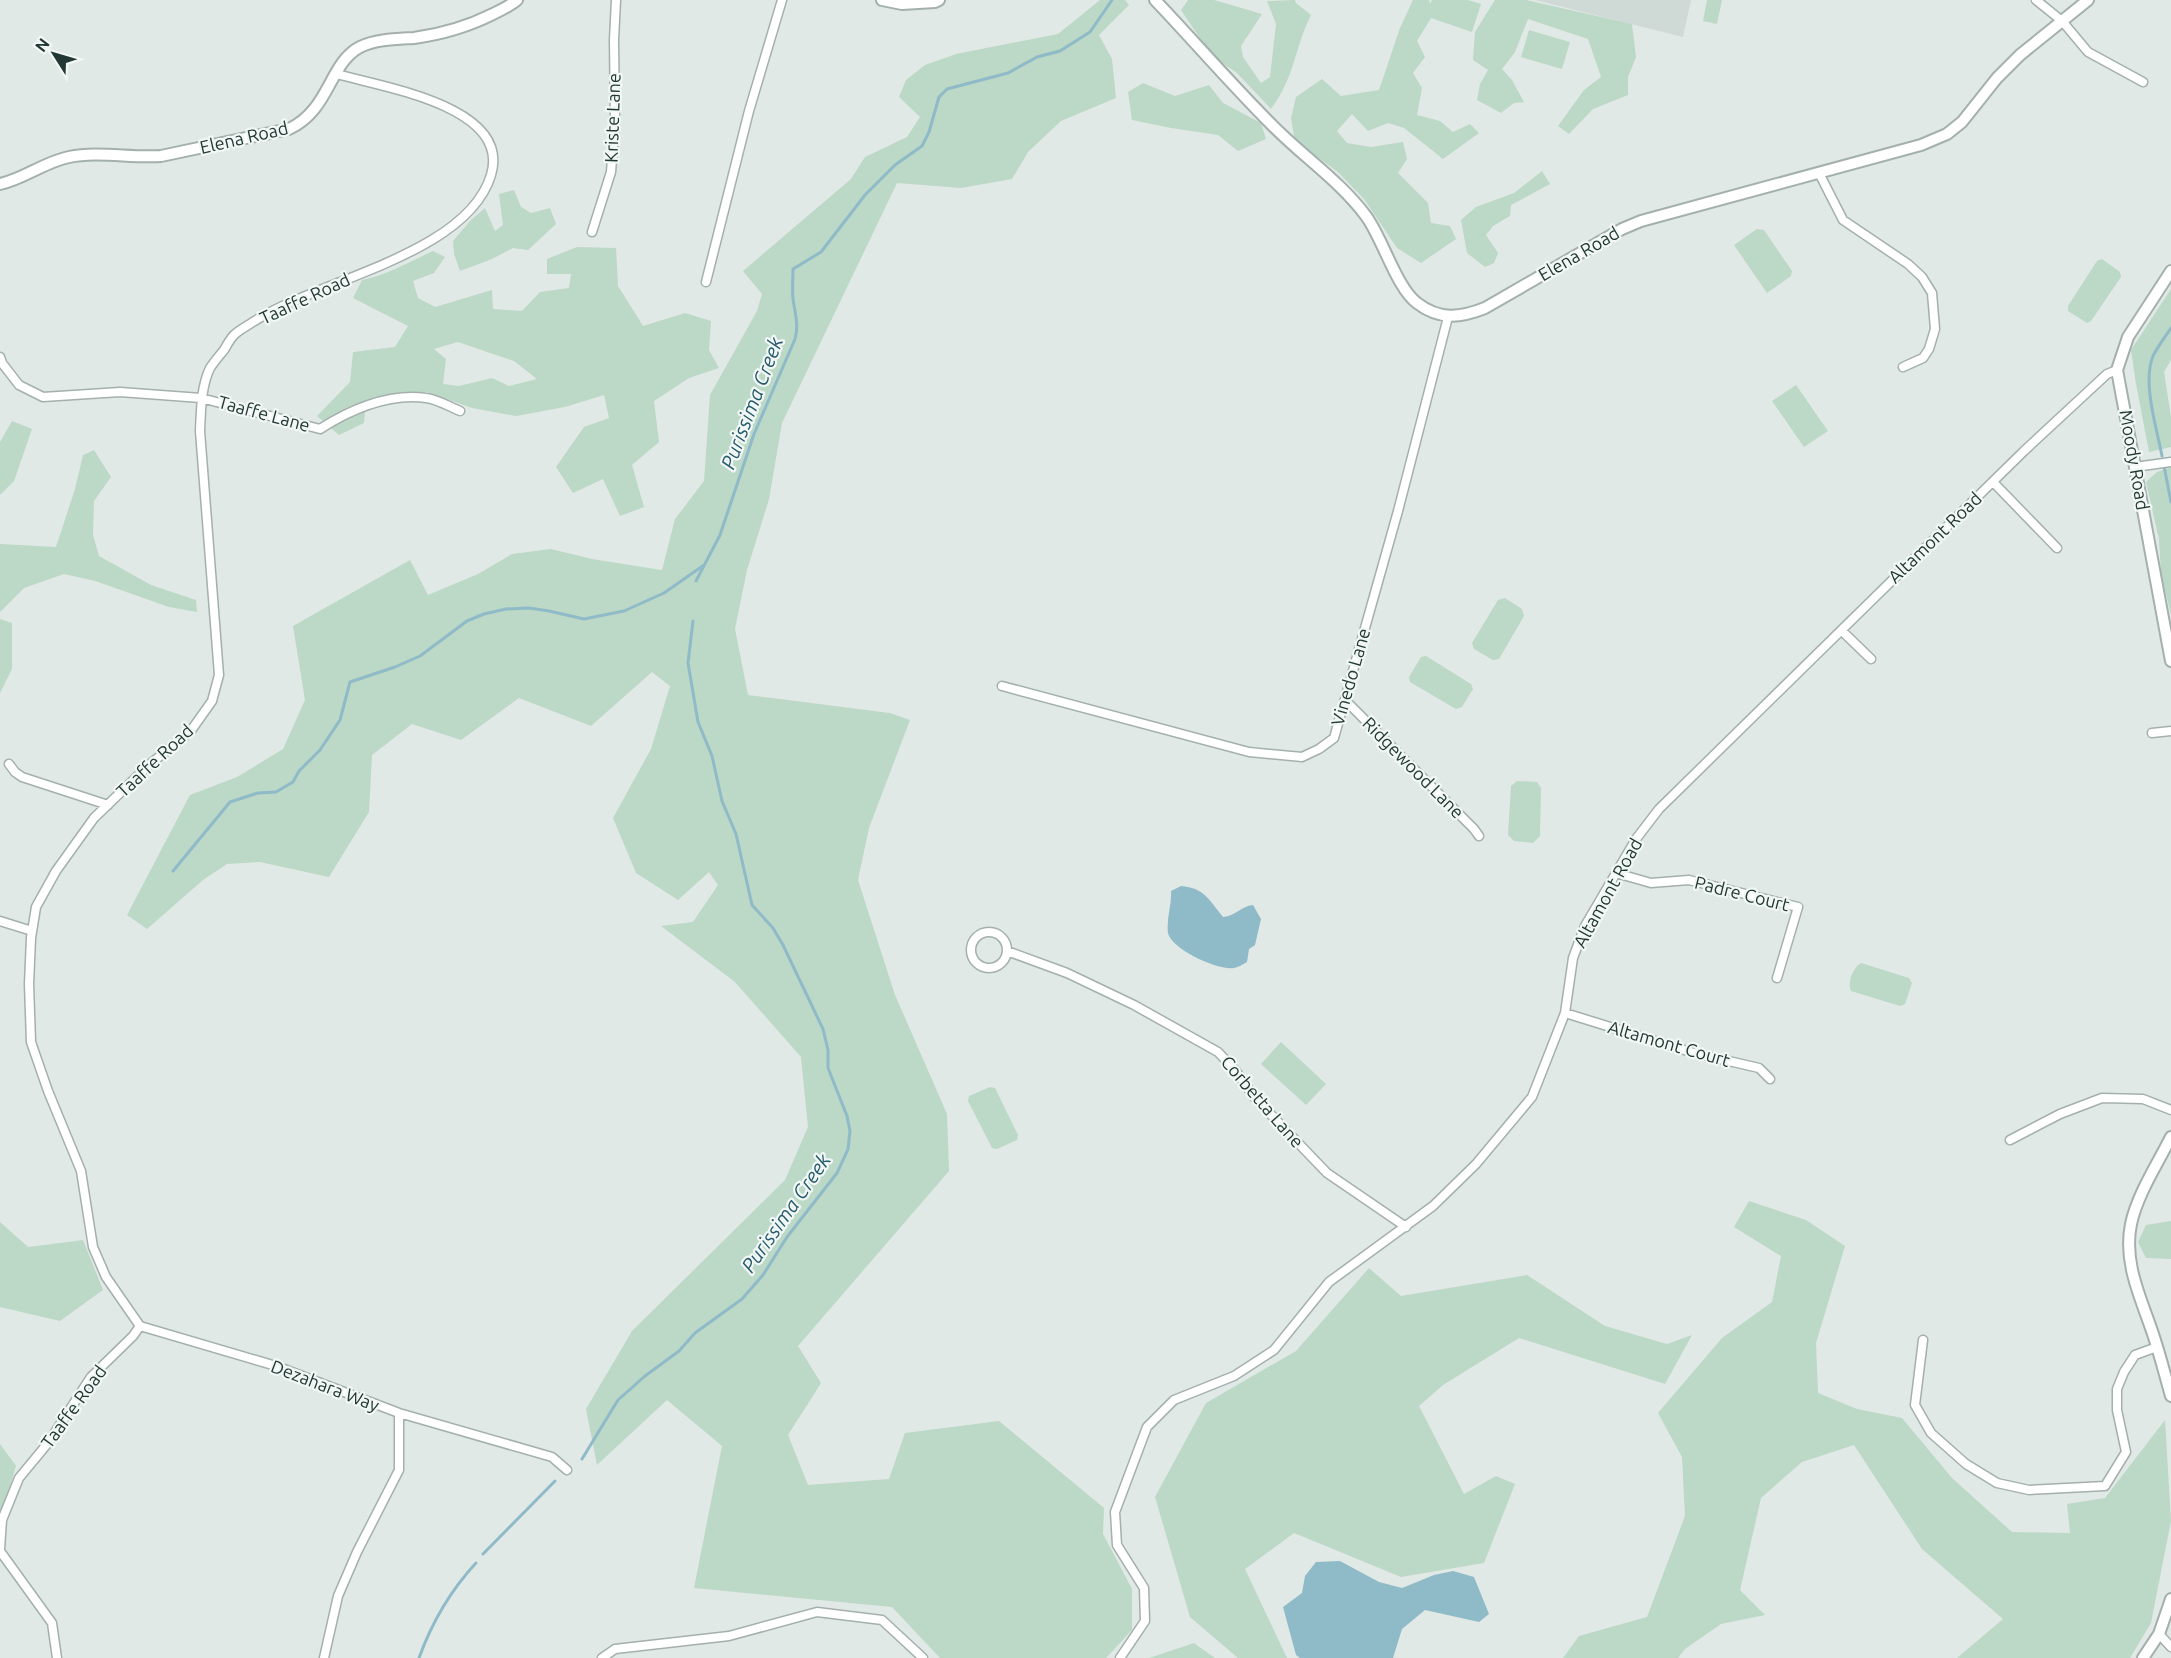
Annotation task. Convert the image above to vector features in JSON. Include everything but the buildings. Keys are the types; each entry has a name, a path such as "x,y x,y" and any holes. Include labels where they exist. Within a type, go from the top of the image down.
{"street":[{"name":"Elena Road","path":"0,184 69,157 92,154 140,158 161,156 289,129 303,123 317,109 347,57 360,47 454,31 475,23 517,0"},
{"name":"Kriste Lane","path":"592,232 611,172 615,122 616,0"},
{"path":"706,282 749,111 782,0"},
{"path":"882,0 902,4 939,0"},
{"path":"1155,0 1271,124 1367,216 1403,285 1414,301 1431,312 1448,317"},
{"path":"2036,0 2062,21 2088,52 2143,82"},
{"name":"Elena Road","path":"1448,317 1467,315 1485,308 1622,229 1641,221 1921,145 1947,134 1962,122 1997,78 2020,55 2088,0"},
{"name":"Taaffe Road","path":"57,1658 52,1623 0,1550 2,1520 19,1478 48,1443 91,1377 133,1336 140,1326 106,1277 93,1247 81,1171 48,1091 31,1042 29,984 32,931 36,907 56,871 94,818 150,764 190,732 212,701 219,675 200,431 201,398 210,369 234,335 272,310 382,265 445,231 481,198 489,182 493,160 489,143 482,131 470,120 451,109 419,97 337,74"},
{"path":"1819,173 1843,220 1908,264 1922,277 1932,293 1935,329 1929,349 1923,358 1903,367"},
{"name":"Moody Road","path":"2171,271 2128,337 2117,370 2171,661"},
{"name":"Vinedo Lane","path":"1002,687 1249,752 1302,757 1319,750 1334,738 1406,483 1448,317"},
{"name":"Taaffe Lane","path":"0,357 19,385 43,396 120,392 201,398 320,429 370,404 408,397 428,398 460,411"},
{"name":"Altamont Road","path":"1120,1658 1145,1621 1146,1615 1144,1588 1117,1545 1115,1512 1147,1427 1174,1400 1234,1376 1274,1350 1329,1281 1433,1206 1476,1164 1532,1097 1565,1013 1573,958 1585,926 1636,839 1659,809 1993,482 2107,374 2117,370"},
{"path":"2135,467 2171,462"},
{"path":"1993,482 2057,548"},
{"path":"1842,631 1871,659"},
{"name":"Ridgewood Lane","path":"1345,700 1479,836"},
{"path":"2152,733 2171,731"},
{"path":"9,764 22,777 108,805"},
{"name":"Padre Court","path":"1616,873 1651,883 1689,880 1797,907 1777,978"},
{"path":"0,921 32,931"},
{"name":"Corbetta Lane","path":"993,933 1003,939 1007,951 1003,962 998,966 987,968 976,963 971,947 976,937 993,933"},
{"name":"Corbetta Lane","path":"1007,951 1067,973 1134,1005 1218,1052 1235,1070 1255,1098 1327,1173 1406,1227"},
{"name":"Altamont Court","path":"1565,1013 1694,1053 1759,1068 1770,1079"},
{"path":"2010,1140 2060,1114 2102,1098 2143,1099 2171,1110"},
{"path":"2171,1137 2138,1203 2129,1244 2138,1294 2171,1396"},
{"name":"Dezahara Way","path":"140,1326 276,1366 399,1413 399,1470 357,1552 338,1596 324,1658"},
{"path":"1923,1340 1915,1405 1931,1433 1966,1464 1997,1483 2029,1490 2105,1486 2126,1452 2117,1410 2117,1389 2134,1355 2157,1347"},
{"path":"399,1413 552,1456 567,1470"},
{"path":"2143,1658 2159,1634 2171,1599"},
{"path":"602,1658 615,1648 729,1636 817,1612 882,1620 923,1658"},
{"path":"2159,1634 2171,1647"}],"shaded area":[{"path":"1535,0 1691,0 1683,37"}],"green space":[{"path":"1100,0 1125,0 1129,5 1099,35 1112,59 1116,98 1061,121 1028,152 1012,179 961,188 897,183 782,423 769,499 747,570 735,629 748,695 890,713 910,720 869,828 858,880 895,995 947,1114 949,1171 798,1346 821,1383 788,1435 808,1485 889,1479 905,1433 999,1421 1104,1508 1103,1534 1132,1589 1132,1630 1106,1658 940,1658 892,1607 694,1588 722,1446 667,1400 597,1465 586,1409 632,1331 785,1180 808,1127 801,1057 735,982 661,926 693,922 718,885 709,872 678,900 636,873 613,818 651,749 670,686 652,672 591,726 519,698 461,740 412,724 372,755 369,812 329,877 260,862 227,864 203,880 147,929 127,915 190,795 237,777 283,749 305,700 293,626 410,560 428,595 478,574 512,554 551,549 592,559 662,570 675,519 704,481 710,395 757,311 762,294 743,271 851,179 865,157 907,137 920,117 899,97 906,80 925,65 956,54 1058,34"},
{"path":"1188,0 1214,0 1262,14 1241,46 1243,57 1261,83 1270,77 1276,24 1267,1 1295,0 1311,15 1285,86 1271,109 1237,73 1211,55 1181,10"},
{"path":"1413,0 1429,0 1430,4 1432,0 1468,0 1481,4 1472,32 1431,18 1417,41 1425,57 1413,73 1422,88 1417,115 1440,121 1453,132 1470,124 1479,133 1443,159 1404,128 1388,123 1368,131 1352,114 1337,131 1347,143 1371,147 1403,142 1407,159 1398,173 1428,203 1431,223 1450,226 1456,239 1421,263 1397,248 1364,199 1338,172 1295,141 1291,118 1296,97 1322,79 1341,96 1379,90 1400,28"},
{"path":"1495,0 1526,0 1632,24 1636,57 1628,77 1628,95 1593,109 1569,134 1558,126 1584,90 1601,77 1588,39 1528,19 1515,52 1502,69 1512,80 1524,102 1514,103 1501,113 1477,100 1480,84 1488,70 1473,60 1475,32"},
{"path":"1707,0 1722,0 1717,24 1703,21"},
{"path":"1529,30 1570,42 1562,69 1521,57"},
{"path":"1143,83 1175,96 1209,85 1223,103 1261,123 1266,139 1238,151 1218,135 1132,120 1128,92"},
{"path":"1542,171 1550,184 1511,205 1510,216 1493,226 1486,235 1498,253 1494,263 1485,267 1467,253 1461,220 1476,207 1514,193"},
{"path":"514,190 521,207 531,213 550,208 556,224 528,250 513,248 460,271 454,254 453,241 485,208 495,231 503,225 499,194"},
{"path":"1757,229 1764,230 1792,271 1791,276 1767,293 1734,245"},
{"path":"577,247 616,248 618,286 643,326 685,313 711,321 709,350 719,368 689,378 654,401 659,442 632,465 644,507 620,516 603,479 573,493 556,467 584,427 609,418 604,395 565,407 516,416 472,408 427,392 366,401 364,423 339,435 317,416 350,382 353,352 395,347 408,326 353,298 362,280 389,272 433,251 445,257 434,273 413,281 418,298 435,307 492,290 493,309 522,311 540,292 569,288 571,274 547,274 547,259","holes":["458,342 514,361 537,379 509,386 492,378 459,386 443,384 446,359 434,349"]},
{"path":"2102,259 2120,272 2121,277 2091,321 2087,323 2068,311 2068,306 2097,261"},
{"path":"2171,289 2171,360 2164,372 2171,417 2171,447 2149,452 2131,350"},
{"path":"1796,385 1828,431 1804,447 1772,401"},
{"path":"12,421 32,429 14,481 0,495 0,442"},
{"path":"94,450 111,477 94,501 93,535 99,556 151,585 196,600 197,612 169,607 95,581 64,574 24,588 0,612 0,544 56,547 75,489 83,455"},
{"path":"2171,467 2171,615 2161,573 2159,539 2146,482 2157,472"},
{"path":"1505,598 1522,609 1524,616 1499,659 1493,660 1474,649 1472,643 1498,600"},
{"path":"0,619 12,623 12,669 0,693"},
{"path":"1426,656 1471,684 1473,689 1462,707 1456,709 1410,682 1409,677 1421,657"},
{"path":"1517,781 1537,782 1541,788 1540,836 1533,843 1514,841 1508,835 1511,786"},
{"path":"1861,963 1909,978 1912,983 1905,1004 1900,1006 1851,991 1852,975"},
{"path":"1281,1042 1326,1084 1306,1105 1261,1064"},
{"path":"990,1087 995,1088 1018,1135 1017,1140 997,1149 992,1148 968,1101 969,1096"},
{"path":"1749,1201 1806,1220 1845,1246 1816,1343 1818,1393 1857,1409 1902,1418 1952,1478 2012,1532 2070,1533 2067,1504 2105,1498 2165,1420 2171,1521 2151,1623 2130,1658 1957,1658 2003,1619 1922,1549 1854,1445 1802,1462 1761,1498 1740,1590 1765,1615 1721,1624 1685,1649 1678,1658 1563,1658 1579,1636 1647,1617 1685,1516 1682,1457 1658,1413 1722,1338 1772,1302 1781,1256 1734,1227"},
{"path":"2171,1221 2171,1259 2146,1258 2138,1242 2146,1225"},
{"path":"0,1222 28,1247 83,1240 103,1290 60,1321 0,1307"},
{"path":"1369,1268 1401,1296 1527,1275 1605,1326 1667,1344 1692,1335 1665,1384 1519,1338 1443,1385 1419,1406 1464,1494 1496,1476 1515,1484 1484,1563 1401,1577 1294,1533 1245,1569 1287,1658 1238,1658 1190,1617 1155,1497 1206,1403 1296,1351"},
{"path":"0,1444 16,1466 0,1518"},
{"path":"1194,1643 1215,1658 1149,1658"}],"water":[{"path":"1181,886 1201,892 1223,917 1253,905 1261,919 1255,945 1249,949 1247,962 1234,968 1217,966 1196,958 1177,946 1168,933 1168,917 1171,891"},
{"path":"1340,1561 1379,1582 1402,1588 1434,1575 1453,1571 1474,1577 1489,1614 1479,1622 1425,1610 1402,1629 1393,1658 1300,1658 1296,1655 1283,1607 1302,1593 1305,1576 1316,1562"}],"waterway":[{"name":"Purissima Creek","path":"696,581 720,535 754,434 795,339 797,324 793,295 793,269 821,252 865,195 895,165 922,146 929,132 939,97 947,89 1008,73 1037,57 1060,51 1090,32 1112,0"},
{"path":"2162,456 2149,379 2153,356 2171,328"},
{"path":"2164,466 2171,502"},
{"path":"173,871 230,802 258,793 276,792 293,782 299,771 320,750 340,720 350,682 420,656 467,621 484,614 506,609 529,608 584,619 624,611 664,593 704,565"},
{"name":"Purissima Creek","path":"582,1459 618,1400 645,1376 679,1351 695,1333 742,1299 763,1275 787,1237 837,1173 848,1149 850,1131 847,1116 828,1068 828,1050 823,1029 783,945 773,928 752,905 736,834 722,801 712,756 698,722 688,663 693,621"},
{"name":"Purissima Creek","path":"483,1554 555,1481"},
{"name":"Purissima Creek","path":"419,1658 443,1607 476,1563"}]}
